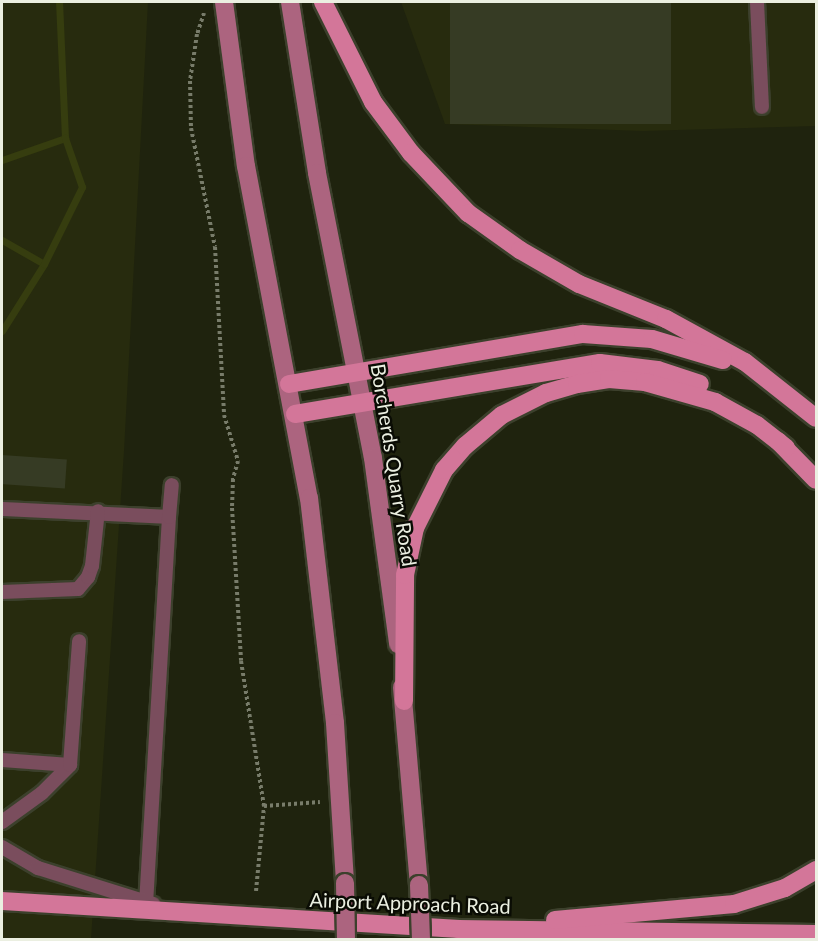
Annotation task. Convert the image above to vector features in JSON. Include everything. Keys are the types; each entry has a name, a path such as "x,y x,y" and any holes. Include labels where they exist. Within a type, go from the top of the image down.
{"main road":[{"path":"224,2 246,166 295,414 335,723 345,883 346,939"},
{"name":"Borcherds Quarry Road","path":"290,2 316,173 363,402 386,545 404,701 419,885 421,939"},
{"path":"323,2 373,102 411,153 468,213 520,250 579,284 693,332 745,362 816,418"},
{"path":"289,384 560,336 606,334 685,347 766,379"},
{"path":"295,414 580,365 620,363 658,370 712,390 786,448 816,480"},
{"path":"404,701 405,575 415,528 444,471 465,446 502,415 538,396 577,384 609,380 645,382 681,389 726,407 786,448"},
{"path":"458,929 734,904 784,888 816,870"},
{"name":"Airport Approach Road","path":"2,901 458,929 816,934"}],"lane":[{"path":"757,2 762,107"},
{"path":"146,902 172,485"},
{"path":"2,509 98,511 169,517"},
{"path":"2,592 78,589 88,578 92,566 98,511"},
{"path":"2,822 42,793 70,765 79,641"},
{"path":"2,760 70,765"},
{"path":"2,847 38,868 169,911"}],"path":[{"path":"205,12 197,34 190,81 191,128 215,247 224,415 238,461 233,479 232,508 241,661 266,822 256,891"},
{"path":"264,806 321,802"}],"shaded area":[{"path":"2,2 148,2 124,451 91,939 2,940"},
{"path":"401,2 816,2 816,126 643,131 445,124"}],"building":[{"path":"450,2 671,2 671,124 450,124"},
{"path":"2,455 67,460 65,488 2,484"}],"waterway":[{"path":"2,160 65,138 59,2"},
{"path":"2,331 44,264 82,187 65,138"},
{"path":"2,240 44,264"}]}
